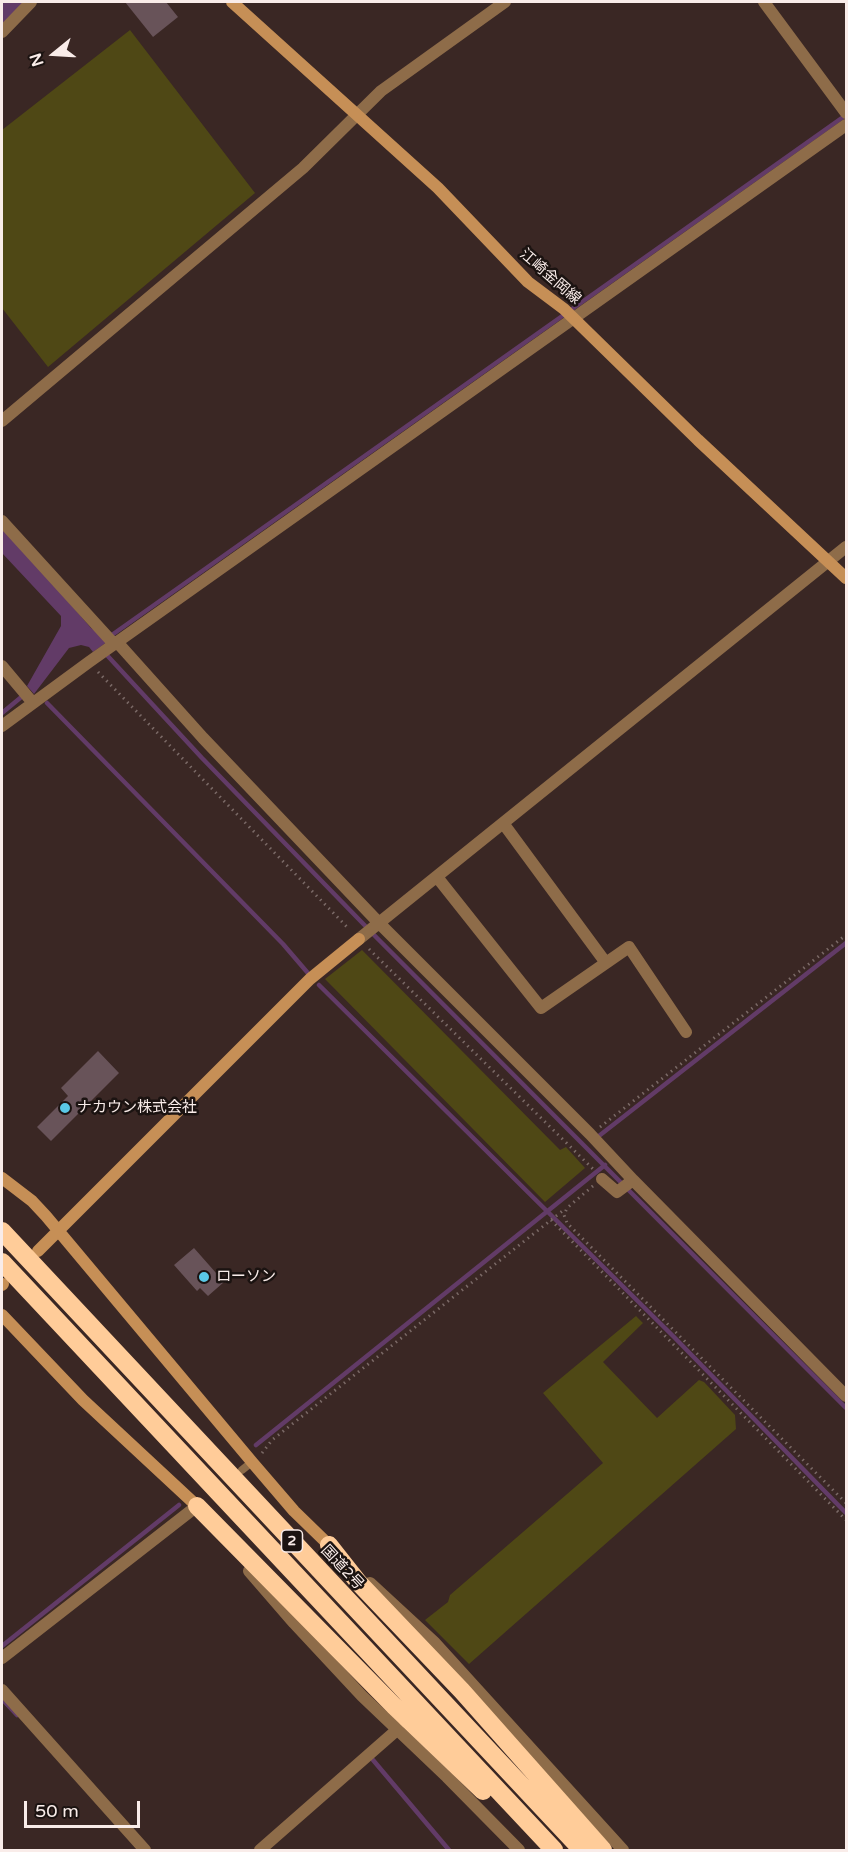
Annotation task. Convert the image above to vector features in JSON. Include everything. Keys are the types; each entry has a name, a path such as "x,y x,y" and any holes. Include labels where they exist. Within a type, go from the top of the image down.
{"highway":[{"name":"国道2号","path":"2,1231 582,1851"},
{"name":"2","path":"2,1262 554,1851"},
{"path":"199,1504 394,1706 549,1851"},
{"path":"329,1545 359,1583 462,1691 603,1851"}],"street":[{"path":"2,32 31,2"},
{"name":"江崎金岡線","path":"232,2 438,188 528,282 569,314 698,440 846,578"},
{"path":"2,421 303,168 381,91 505,2"},
{"path":"764,2 845,111"},
{"path":"2,726 28,697 94,658 111,641 569,314 846,125"},
{"path":"2,521 111,641 378,924 593,1137 627,1184 846,1396"},
{"path":"38,1251 310,979 846,547"},
{"path":"2,666 28,697"},
{"path":"503,823 606,963"},
{"path":"436,877 541,1008 628,947 686,1032"},
{"path":"598,1175 617,1192 627,1184"},
{"path":"2,1178 32,1201 247,1466 435,1643 623,1851"},
{"path":"2,1315 83,1400 199,1504 294,1623 362,1696 519,1851"},
{"path":"2,1658 199,1504"},
{"path":"2,1690 145,1851"},
{"path":"260,1851 398,1730"}],"path":[{"path":"94,658 361,938 575,1149 598,1175 567,1208 272,1440 262,1453 247,1466"},
{"path":"593,1137 846,935"},
{"path":"567,1208 564,1215 567,1223 846,1503"},
{"path":"553,1218 846,1520"}],"shaded area":[{"path":"2,2 26,2 2,28"},
{"path":"130,30 255,193 48,367 2,308 2,130"},
{"path":"2,525 91,628 102,635 107,642 93,652 89,647 81,645 69,648 34,694 27,686 61,626 61,616 2,553"},
{"path":"362,950 560,1150 566,1147 585,1168 545,1202 325,979"},
{"path":"636,1316 643,1323 603,1362 657,1418 699,1380 704,1382 735,1415 736,1429 469,1664 425,1620 448,1602 450,1595 603,1463 543,1393"}],"building":[{"path":"125,2 166,2 178,17 153,37"},
{"path":"98,1051 119,1073 51,1141 37,1127 68,1096 61,1088"},
{"path":"194,1248 224,1282 208,1296 200,1288 197,1291 174,1265"}],"waterway":[{"path":"109,637 846,115"},
{"path":"104,652 202,758 377,938 846,1408"},
{"path":"2,713 25,694"},
{"path":"47,703 283,944 307,972"},
{"path":"595,1139 846,943"},
{"path":"319,985 674,1337 846,1513"},
{"path":"256,1445 605,1165"},
{"path":"2,1646 179,1505"},
{"path":"2,1699 17,1715"},
{"path":"373,1760 449,1850"}],"place":[{"name":"ナカウン株式会社","path":"65,1108"},
{"name":"ローソン","path":"204,1277"}]}
